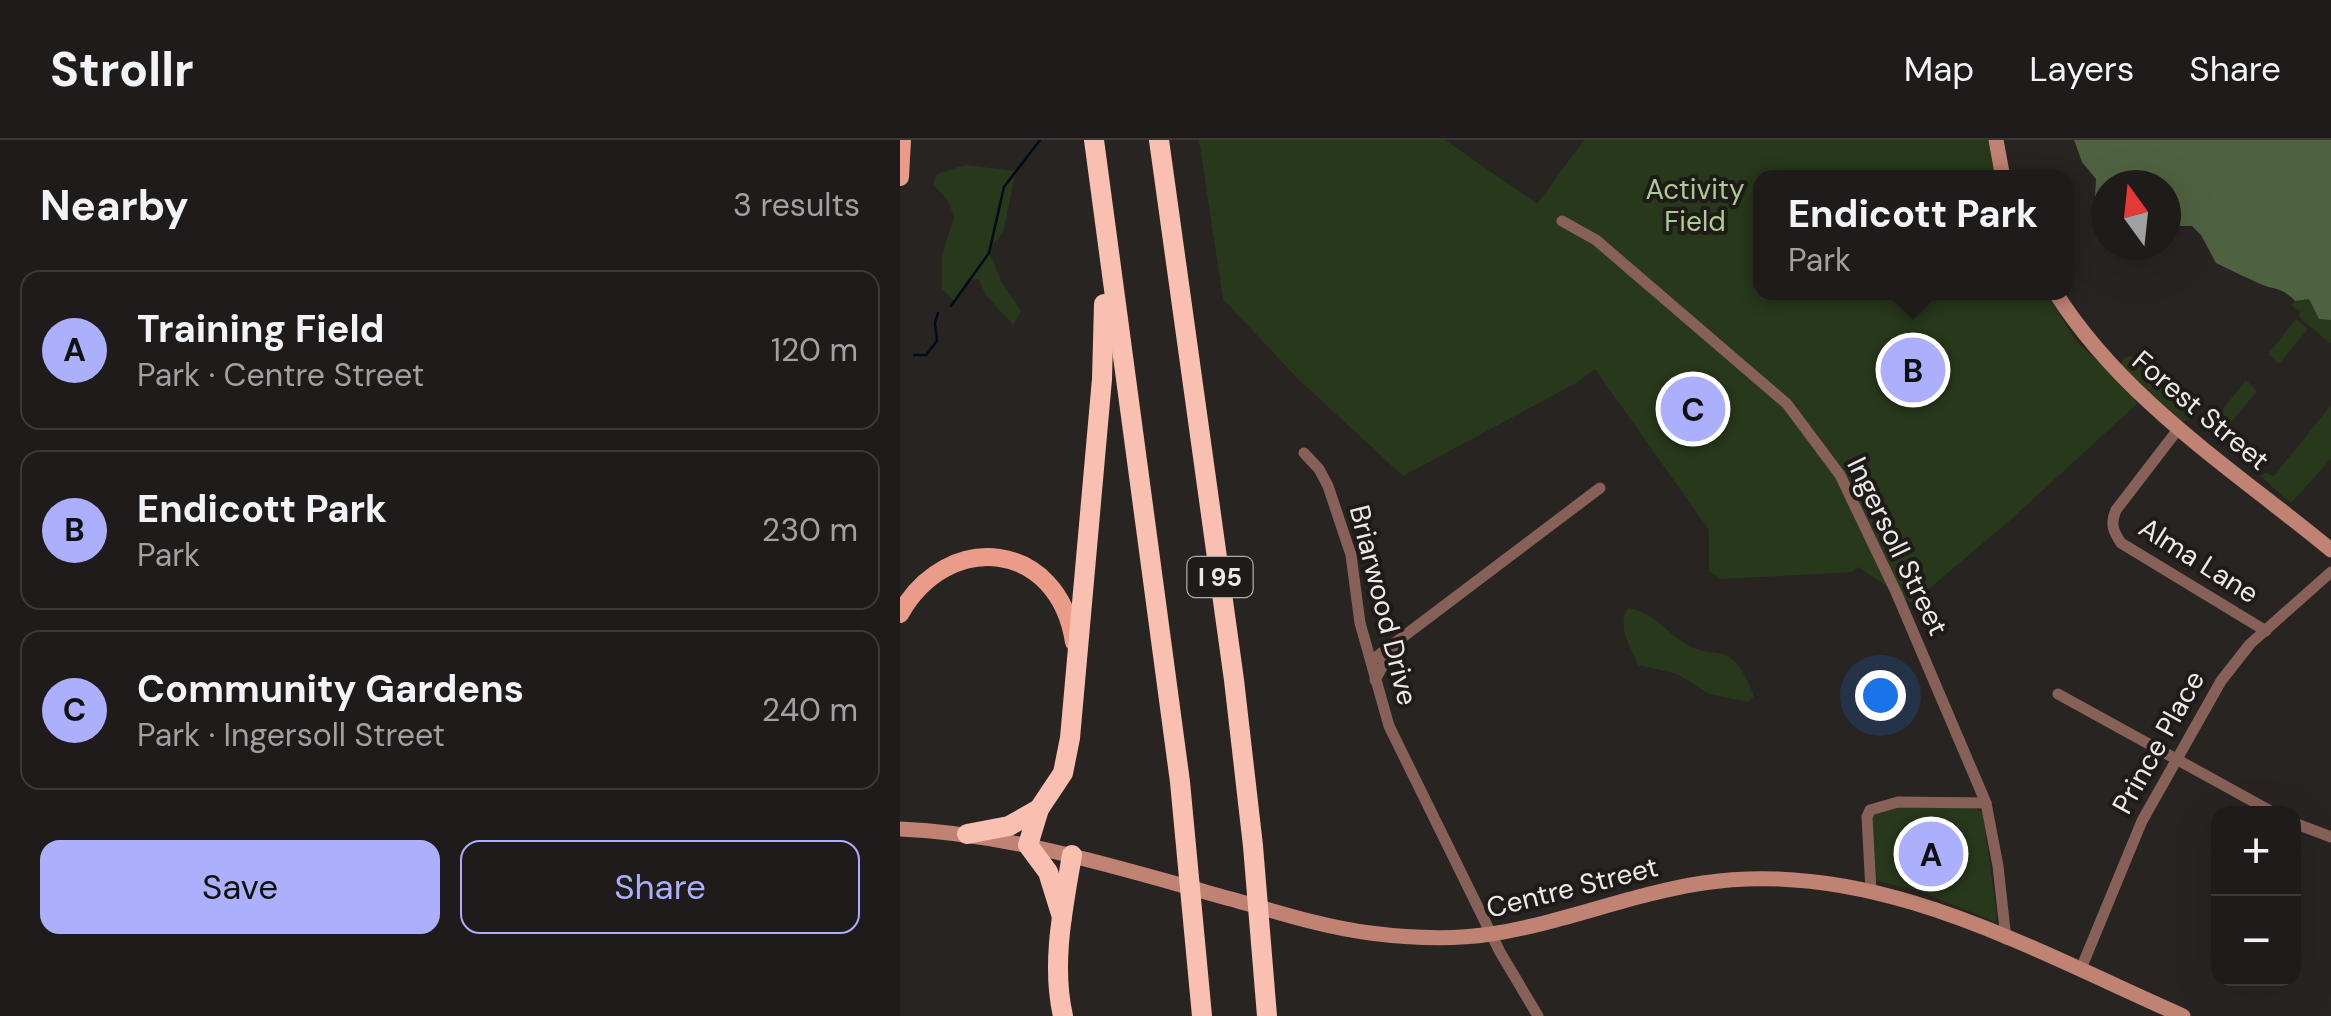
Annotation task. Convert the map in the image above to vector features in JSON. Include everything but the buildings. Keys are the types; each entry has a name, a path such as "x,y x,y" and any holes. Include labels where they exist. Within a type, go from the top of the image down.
{"highway":[{"name":"I 95","path":"1094,140 1180,782 1202,1016"},
{"name":"I 95","path":"1159,140 1234,680 1267,1016"},
{"path":"1062,917 1048,872 1028,845 1039,809 1064,768 1104,344 1104,218"},
{"path":"967,834 1009,826 1039,809"},
{"path":"1064,1016 1057,990 1062,917 1072,855"}],"main road":[{"path":"900,178 902,140"},
{"path":"1996,140 2002,170"},
{"name":"Forest Street","path":"2059,300 2077,328 2110,365 2179,428 2331,550"},
{"path":"900,614 925,582 958,563 990,557 1022,563 1034,569 1059,594 1071,621 1076,655"},
{"name":"Centre Street","path":"900,829 967,834 1028,845 1313,922 1395,936 1491,934 1706,882 1733,879 1798,881 1871,891 1934,908 2183,1016"},
{"path":"1056,1016 1057,990"}],"street":[{"name":"Ingersoll Street","path":"1562,221 1596,240 1787,404 1840,476 1896,592 1986,803 2006,939"},
{"name":"Alma Lane","path":"2179,428 2116,510 2112,528 2120,543 2266,630"},
{"name":"Briarwood Drive","path":"1304,453 1328,486 1351,555 1360,624 1389,726 1491,934 1538,1016"},
{"path":"1370,662 1600,488"},
{"name":"Prince Place","path":"2080,971 2142,821 2232,663 2331,572"},
{"path":"1375,680 1393,647"},
{"path":"2058,694 2262,806"},
{"path":"1871,891 1867,817 1870,810 1898,802 1986,803"},
{"path":"2301,826 2331,837"}],"green space":[{"name":"Activity Field","path":"1199,140 1445,140 1537,204 1584,140 1993,140 1997,170 1753,170 1753,300 2050,300 2076,341 2128,388 2137,404 2007,523 1912,603 1858,567 1852,572 1722,579 1709,571 1709,530 1595,369 1403,476 1298,379 1223,299"},
{"path":"2074,140 2331,140 2331,320 2319,319 2309,299 2295,301 2281,290 2216,263 2201,235 2192,226 2181,226 2181,170 2091,173"},
{"path":"965,165 1016,171 1003,233 988,250 1021,311 1013,325 986,295 978,279 967,281 954,301 942,289 942,255 954,217 948,201 933,184 937,174"},
{"path":"2309,299 2319,319 2331,320 2331,344 2291,305"},
{"path":"2296,319 2308,329 2279,364 2268,354"},
{"path":"2129,356 2171,379 2186,397 2191,419 2182,421 2127,372 2121,364"},
{"path":"2246,380 2257,391 2223,432 2213,422"},
{"path":"2331,405 2331,459 2291,503 2260,476 2274,476"},
{"path":"1628,608 1647,615 1696,649 1733,659 1754,696 1748,702 1710,694 1677,674 1638,665 1624,629"},
{"path":"1899,805 1973,808 1983,812 1995,922 1922,892 1875,880 1872,817"}],"waterway":[{"path":"951,306 989,253 1004,187 1040,140"},
{"path":"914,355 926,355 937,341 938,313"}],"place":[{"name":"Endicott Park","path":"1913,370"},
{"name":"Community Gardens","path":"1693,409"},
{"name":"Training Field","path":"1931,854"}]}
